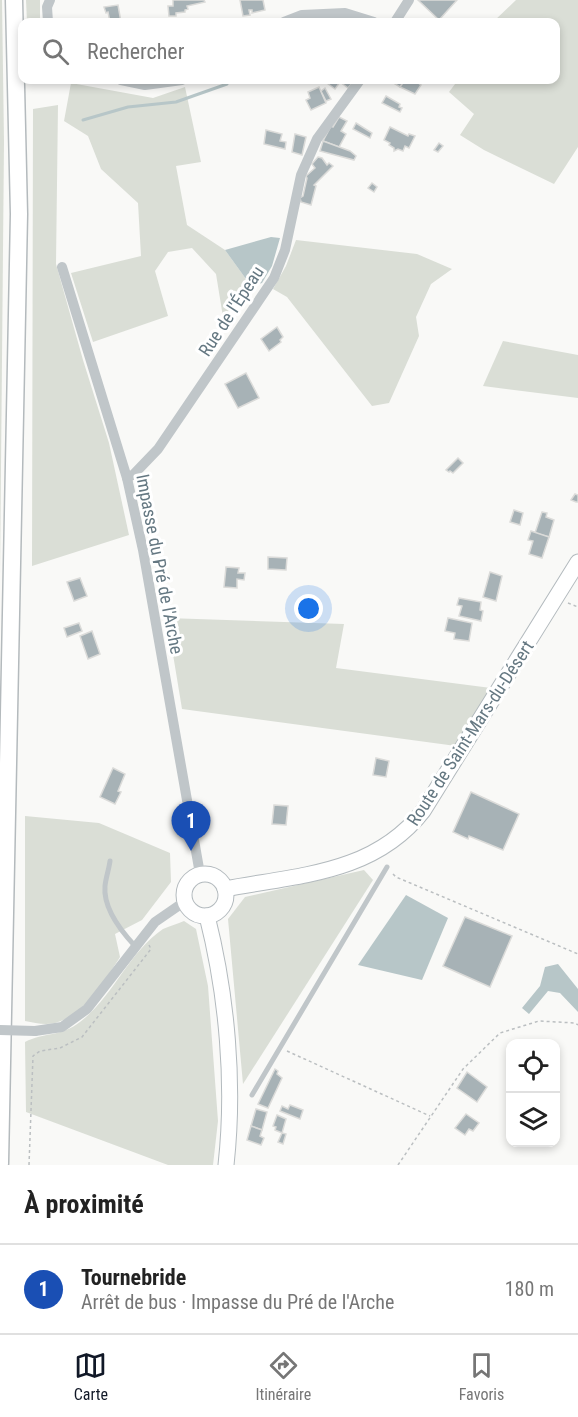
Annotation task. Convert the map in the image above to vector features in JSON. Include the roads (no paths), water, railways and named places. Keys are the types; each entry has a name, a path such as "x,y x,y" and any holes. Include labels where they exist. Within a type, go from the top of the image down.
{"main road":[{"path":"0,1162 19,214 14,0"},
{"name":"Route de Saint-Mars-du-Désert","path":"225,889 354,863 394,842 411,827 578,562"},
{"path":"200,874 218,879 225,889 224,904 214,914 207,916 193,913 184,902 183,895 188,882 200,874"},
{"path":"207,916 225,1017 229,1066 230,1117 226,1165"}],"street":[{"path":"48,18 47,7 50,0"},
{"path":"398,18 409,0"},
{"path":"294,18 302,15 345,13 361,18"},
{"name":"Rue de l'Épeau","path":"127,478 134,474 158,449 274,278 285,250 301,175 318,138 357,84"},
{"name":"Impasse du Pré de l'Arche","path":"62,267 127,478 143,550 200,874"},
{"path":"0,1030 35,1031 62,1027 87,1010 155,922 184,902"}],"lane":[{"path":"110,861 105,888 109,907 123,933 135,946"},
{"path":"252,1095 387,867"}],"waterway":[{"path":"83,120 128,107 176,102 227,84"}],"place":[{"name":"Tournebride","path":"191,851"}]}
